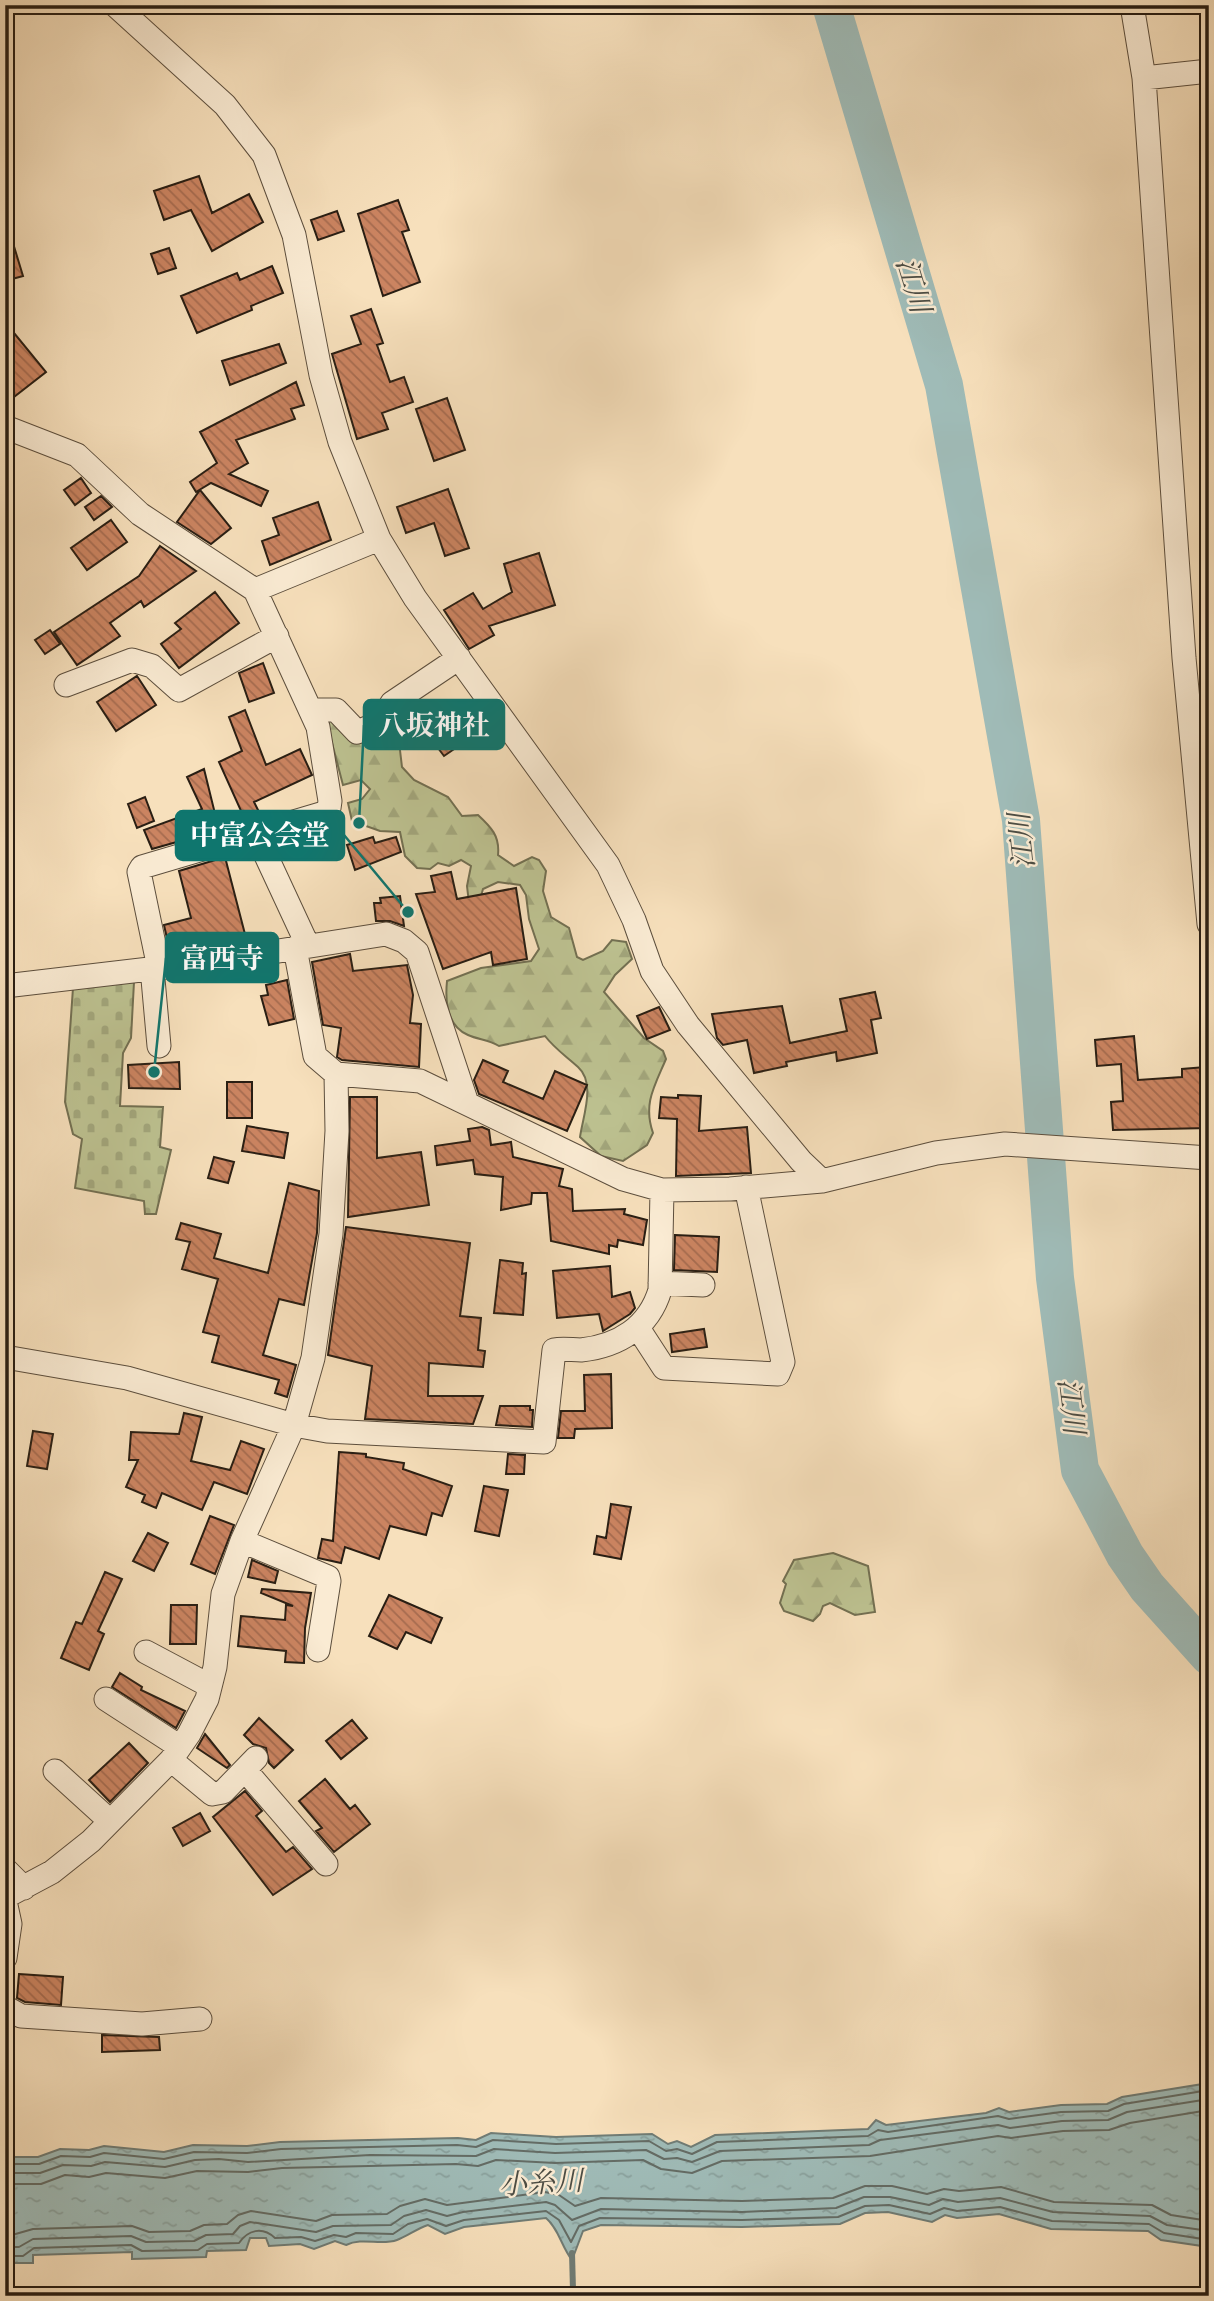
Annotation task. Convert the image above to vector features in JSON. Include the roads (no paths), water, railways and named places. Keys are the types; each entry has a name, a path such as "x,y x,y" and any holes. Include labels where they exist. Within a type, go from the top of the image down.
{"street":[{"path":"115,5 225,105 264,155 294,235 321,375 340,442 379,539 415,598 608,864 634,920 652,971 688,1025 801,1161 822,1181"},
{"path":"1132,5 1144,78 1184,658 1209,924"},
{"path":"1144,78 1209,71"},
{"path":"5,427 77,455 140,514 255,590 318,727 330,808 317,816 142,867 139,872 156,968 159,1046"},
{"path":"255,590 379,539"},
{"path":"66,685 132,660 152,666 179,690 277,636"},
{"path":"311,709 336,710 354,729 361,731 380,723 392,703 459,658"},
{"path":"256,834 302,947 315,1056 336,1074 419,1081 466,1100 623,1179 662,1190 822,1181 936,1153 1028,1144 1209,1158"},
{"path":"5,986 156,968 386,934 404,940 418,952 466,1100"},
{"path":"12,1895 72,1858 110,1821 175,1753 206,1699 223,1594 242,1541 293,1426 313,1358 331,1234 337,1131 336,1074"},
{"path":"638,1328 664,1368 778,1374 783,1362 746,1187"},
{"path":"5,1357 127,1378 293,1426 327,1431 544,1442 554,1350 593,1348 624,1338 638,1328 657,1301 660,1283 662,1190"},
{"path":"660,1283 704,1285"},
{"path":"242,1541 328,1577 330,1581 318,1650"},
{"path":"146,1652 210,1686"},
{"path":"106,1699 175,1753 212,1794 223,1792 250,1764 326,1864"},
{"path":"55,1771 110,1821"},
{"path":"5,1868 12,1895 5,1958"},
{"path":"5,2007 21,2016 142,2024 200,2019"}],"water":[{"name":"小糸川","path":"1209,2083 1209,2247 1161,2240 1148,2231 1051,2229 999,2214 957,2218 945,2215 932,2222 888,2212 865,2213 840,2224 742,2227 601,2225 583,2231 572,2260 546,2218 464,2227 445,2234 428,2225 391,2242 359,2242 346,2245 335,2241 314,2249 300,2244 269,2246 266,2238 250,2238 246,2250 207,2251 206,2257 132,2259 132,2252 33,2255 33,2263 5,2263 5,2157 38,2157 60,2149 89,2150 104,2146 164,2152 193,2145 247,2146 280,2142 458,2138 476,2140 491,2133 556,2137 652,2134 668,2144 677,2141 691,2147 715,2135 868,2129 876,2120 886,2125 986,2113 999,2108 1009,2112 1061,2105 1107,2104 1122,2097"}],"waterway":[{"name":"江川","path":"831,5 944,385 1021,820 1055,1278 1080,1470 1125,1555 1147,1587 1209,1656"},
{"path":"572,2253 573,2290"}],"place":[{"name":"八坂神社","path":"359,823"},
{"name":"中富公会堂","path":"408,912"},
{"name":"富西寺","path":"154,1072"}]}
